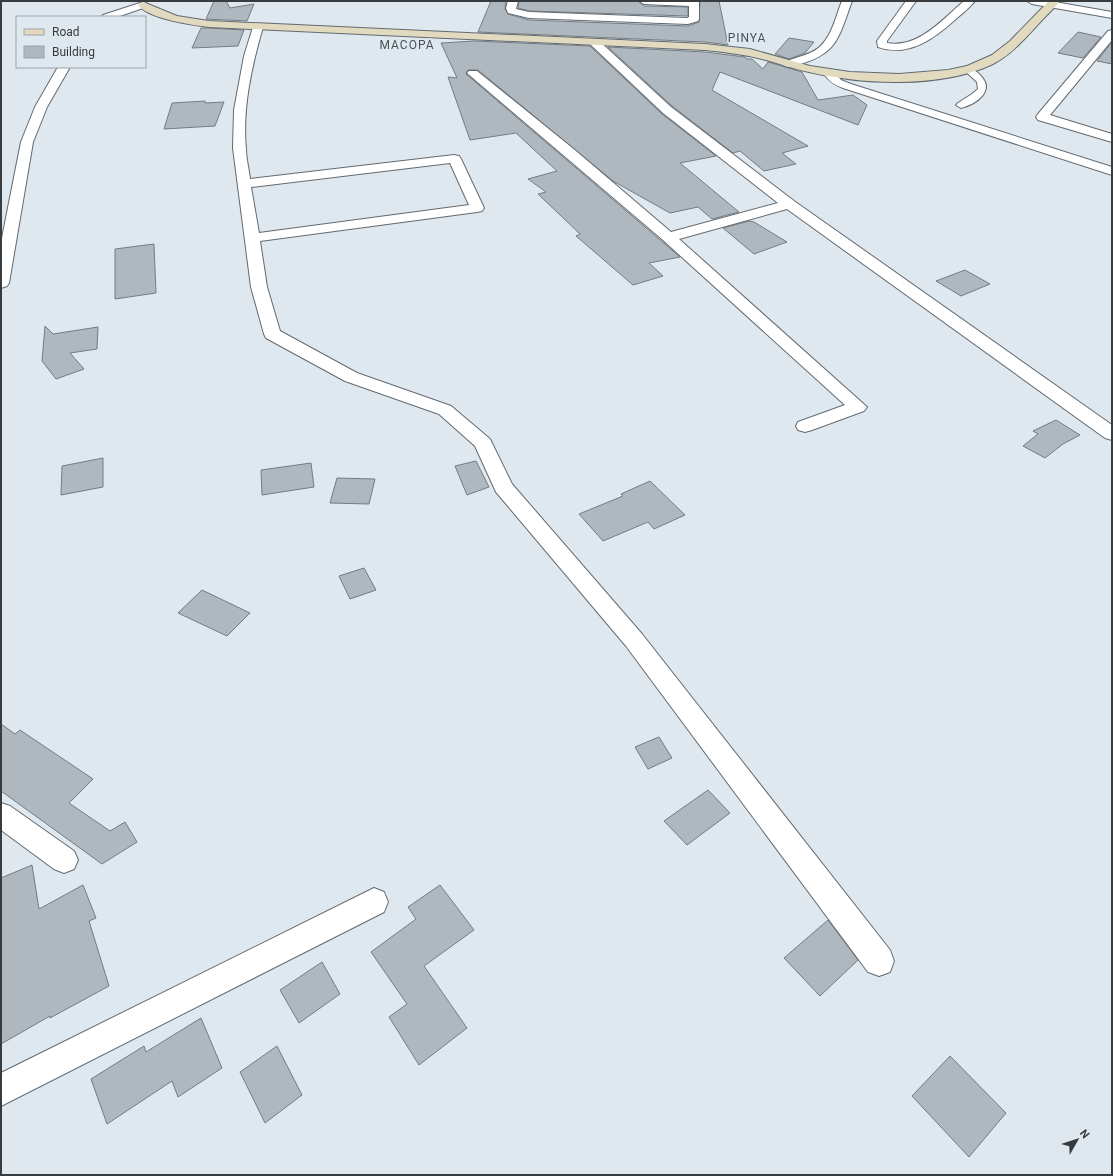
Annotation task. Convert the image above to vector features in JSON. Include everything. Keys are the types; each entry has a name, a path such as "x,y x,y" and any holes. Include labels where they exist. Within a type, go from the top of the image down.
{"street":[{"path":"513,1 511,8 512,11 519,13 615,31 729,49 760,55 789,64 829,73 860,76 906,77 941,74 967,69 988,62 1004,51 1053,3"},
{"path":"110,16 146,3 156,12 186,21 258,28 594,42 615,31 692,21 694,19 694,2 644,1"},
{"path":"789,64 819,54 832,41 847,1"},
{"path":"911,1 882,41 882,45 891,48 908,45 923,40 970,1"},
{"path":"1032,1 1053,3 1112,16"},
{"path":"258,28 249,56 240,110 239,148 259,287 272,334 351,377 444,410 482,443 503,487 634,640 879,961"},
{"path":"1112,33 1042,117 1108,137 1112,124"},
{"path":"594,42 667,110 789,204 1112,434"},
{"path":"1,283 27,142 41,107 63,68"},
{"path":"473,73 569,150 670,237 858,407 804,426"},
{"path":"829,73 837,82 847,86 1112,171"},
{"path":"244,184 454,159 477,208 252,238"},
{"path":"670,237 789,204"},
{"path":"1,815 64,860"},
{"path":"1,1090 374,902"}],"lane":[{"path":"961,105 978,96 984,83 979,77 967,69"}],"building":[{"path":"214,1 226,1 230,8 254,4 247,21 206,19"},
{"path":"491,1 506,1 505,9 508,14 529,20 688,26 699,22 700,1 719,1 728,45 705,42 478,32"},
{"path":"519,1 638,1 644,6 688,7 688,16 529,11 518,8"},
{"path":"201,28 244,30 238,46 192,48"},
{"path":"1078,32 1101,37 1083,58 1058,53"},
{"path":"789,38 814,42 805,53 789,59 775,54"},
{"path":"474,41 590,46 662,114 716,156 680,163 739,212 712,219 698,207 670,213 613,181 478,70 468,70 466,74 680,257 649,263 663,276 633,285 576,236 580,234 538,194 546,192 528,179 557,171 516,133 470,140 448,77 457,78 441,43"},
{"path":"1112,42 1112,64 1097,61"},
{"path":"608,47 705,52 745,57 747,59 752,59 763,69 768,62 802,72 818,100 853,95 867,105 858,125 720,72 712,90 808,146 782,153 796,164 764,171 740,151 733,153 672,106"},
{"path":"205,101 205,103 224,102 215,126 164,129 172,103"},
{"path":"749,221 754,222 787,242 754,254 723,228"},
{"path":"154,244 156,293 115,299 115,249"},
{"path":"965,270 990,284 961,296 936,281"},
{"path":"45,326 53,334 98,327 97,349 70,353 84,369 56,379 42,361"},
{"path":"1056,420 1080,435 1063,444 1045,458 1023,446 1038,434 1033,431"},
{"path":"103,458 103,487 61,495 62,466"},
{"path":"476,461 489,487 467,495 455,466"},
{"path":"311,463 314,487 262,495 261,470"},
{"path":"337,478 375,479 369,504 330,503"},
{"path":"650,481 685,515 654,529 648,522 603,541 579,514 623,496 621,494"},
{"path":"364,568 376,590 350,599 339,576"},
{"path":"202,590 250,613 227,636 178,613"},
{"path":"1,724 15,734 20,730 93,779 69,803 110,831 125,822 137,842 102,864 1,791"},
{"path":"659,737 672,758 648,769 635,747"},
{"path":"708,790 730,813 687,845 664,821"},
{"path":"32,865 39,909 83,885 96,918 89,921 109,986 50,1018 50,1016 1,1044 1,878"},
{"path":"440,885 474,930 424,966 467,1028 419,1065 389,1017 407,1004 371,952 416,919 408,907"},
{"path":"828,920 858,960 820,996 784,958"},
{"path":"322,962 340,994 299,1023 280,990"},
{"path":"201,1018 222,1068 178,1097 172,1081 107,1124 91,1079 144,1046 146,1052"},
{"path":"277,1046 302,1095 265,1123 240,1072"},
{"path":"950,1056 1006,1113 969,1157 912,1096"}],"district":[{"name":"PINYA","path":"747,38"},
{"name":"MACOPA","path":"407,45"}]}
